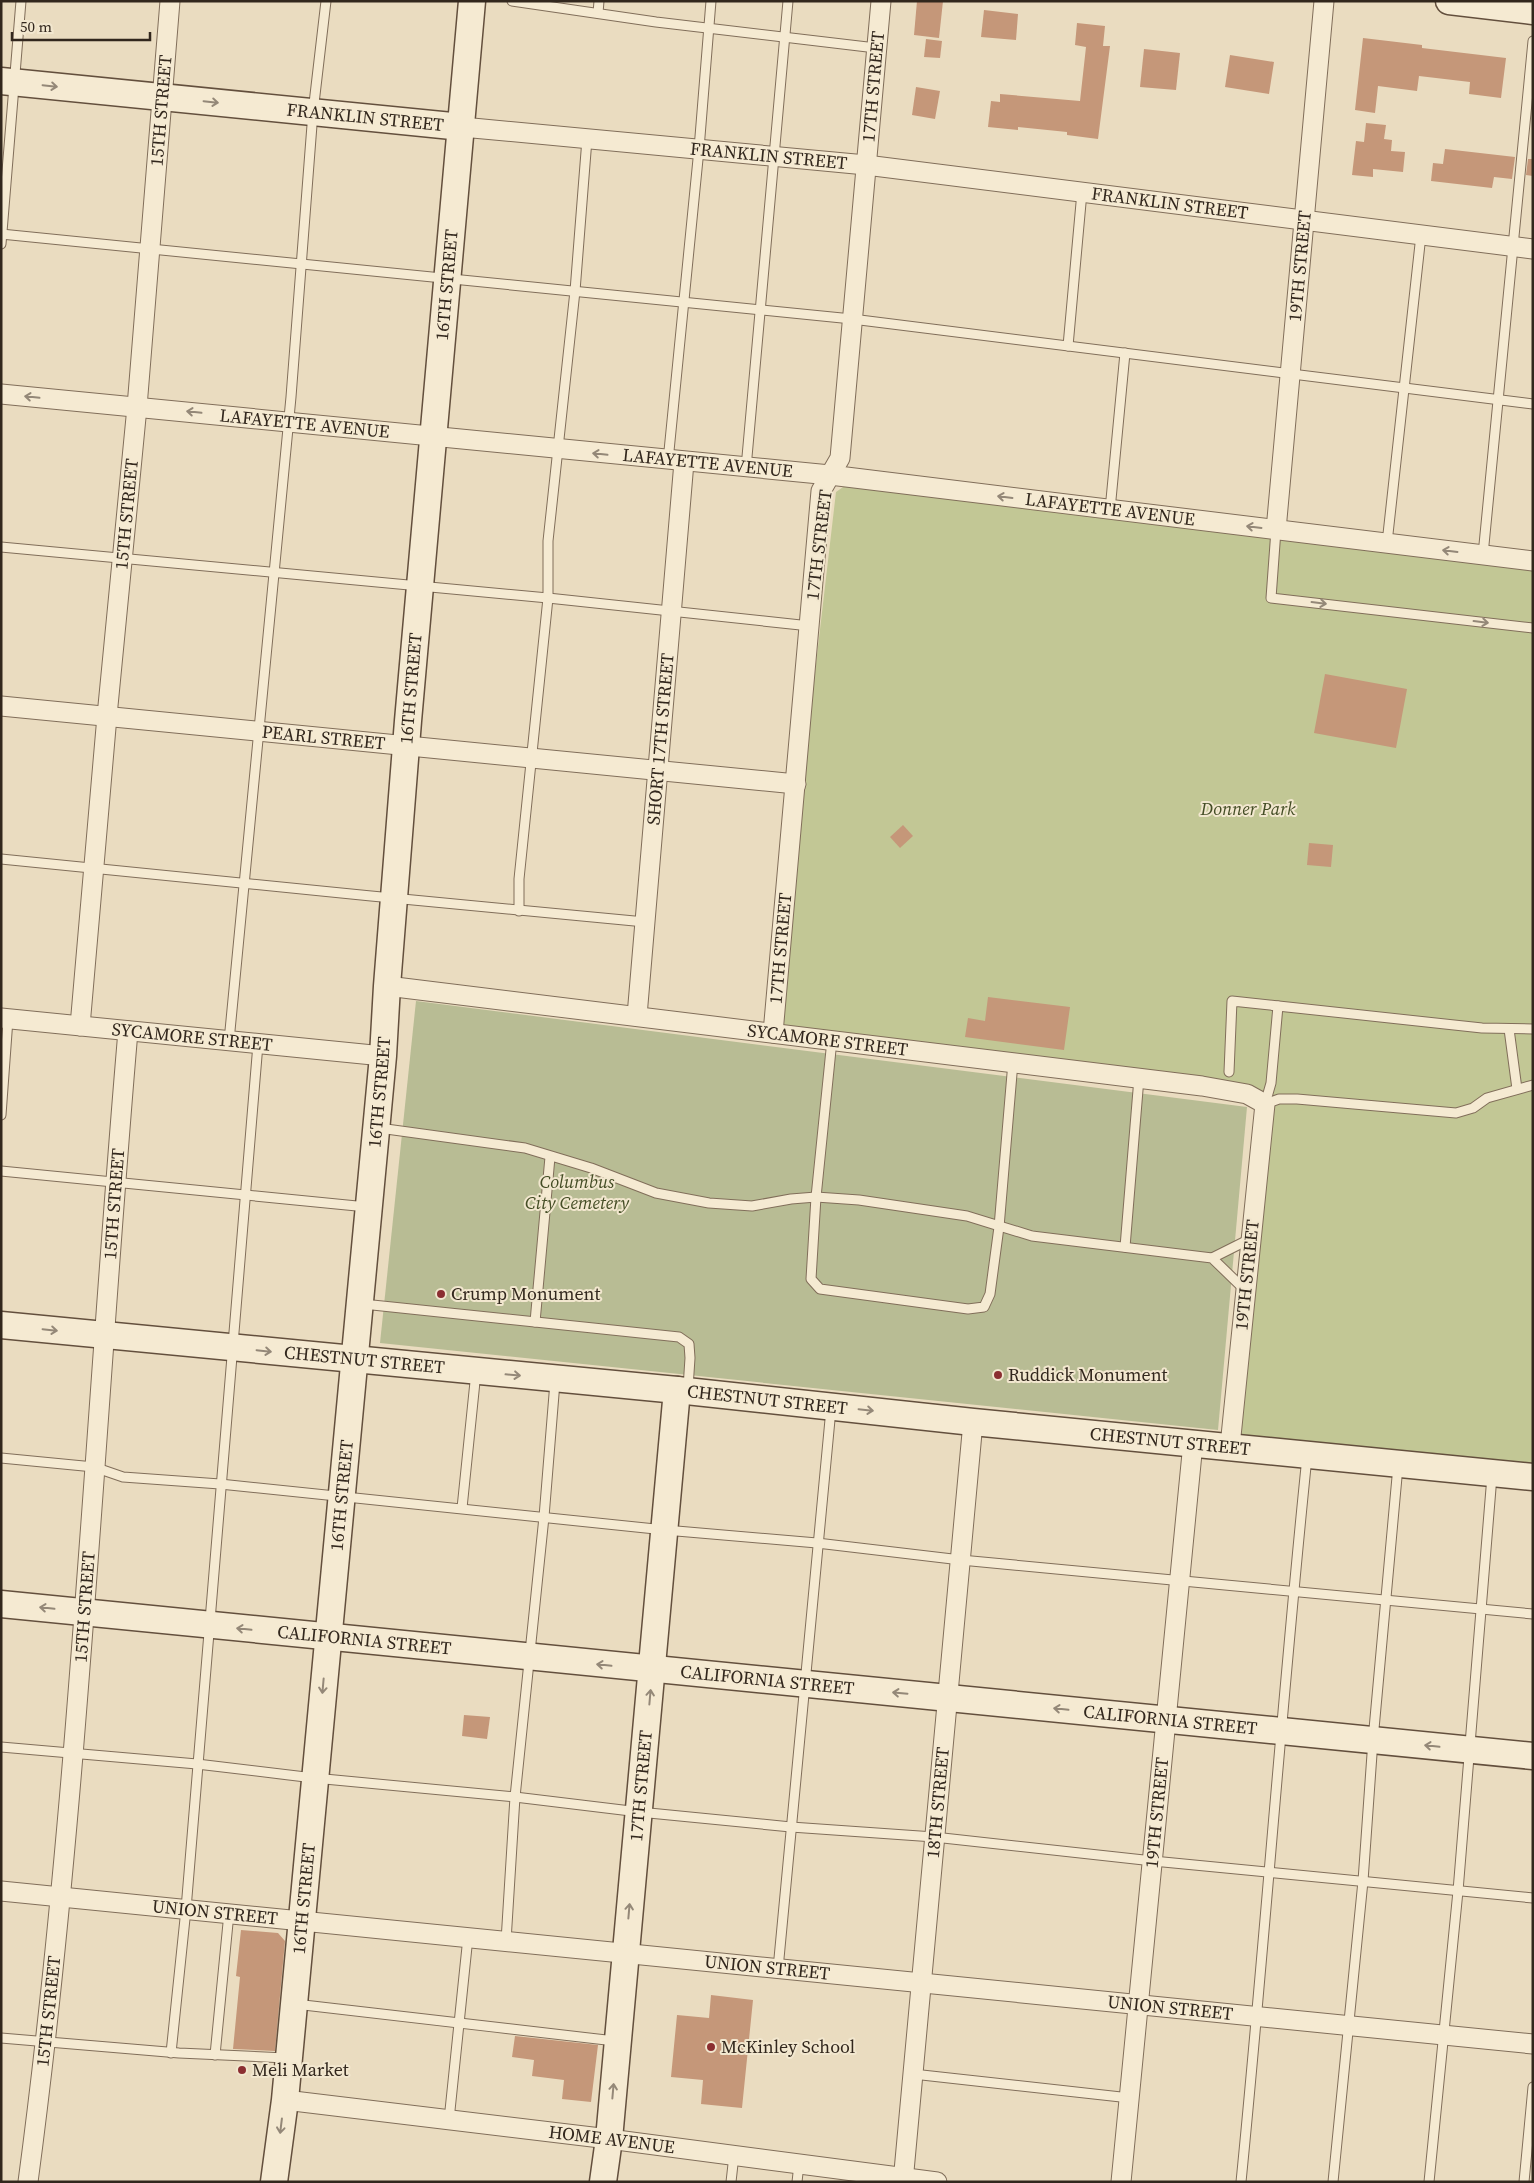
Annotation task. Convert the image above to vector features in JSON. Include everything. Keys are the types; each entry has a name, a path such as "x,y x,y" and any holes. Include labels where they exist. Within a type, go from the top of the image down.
{"street":[{"name":"15TH STREET","path":"80,1026 137,406 170,1"},
{"name":"16TH STREET","path":"274,2182 294,2004 340,1496 383,1056 406,746 472,1"},
{"name":"17TH STREET","path":"774,1033 821,491 840,458 881,1"},
{"name":"19TH STREET","path":"1276,530 1324,1"},
{"path":"1449,1 1533,11"},
{"name":"FRANKLIN STREET","path":"7,81 462,127 866,164 1533,249"},
{"name":"LAFAYETTE AVENUE","path":"1,394 137,406 558,450 830,475 1533,561"},
{"name":"SHORT 17TH STREET","path":"637,1016 671,611 676,461"},
{"name":"PEARL STREET","path":"1,706 796,784"},
{"name":"SYCAMORE STREET","path":"387,986 1139,1078 1247,1094 1265,1104"},
{"name":"SYCAMORE STREET","path":"4,1019 383,1056"},
{"name":"15TH STREET","path":"28,2182 46,2042 60,1897 128,1031"},
{"name":"19TH STREET","path":"1230,1446 1265,1104"},
{"name":"CHESTNUT STREET","path":"1,1325 682,1391 973,1422 1533,1477"},
{"name":"17TH STREET","path":"603,2182 609,2139 665,1530 682,1391"},
{"name":"18TH STREET","path":"903,2179 973,1422"},
{"name":"19TH STREET","path":"1121,2182 1193,1443"},
{"name":"CALIFORNIA STREET","path":"1,1604 1533,1756"},
{"name":"UNION STREET","path":"1,1891 1533,2044"},
{"name":"HOME AVENUE","path":"284,2100 734,2155 798,2173 937,2182"}],"lane":[{"path":"21,1 7,81 2,237 149,249 852,319 1533,404"},
{"path":"229,1041 289,422 314,112 326,1"},
{"path":"512,1 708,28 876,48"},
{"path":"598,13 599,1"},
{"path":"676,461 683,302 699,149 711,1"},
{"path":"746,468 788,1"},
{"path":"1483,555 1533,41"},
{"path":"519,911 518,879 548,598 548,541 575,291 587,138"},
{"path":"1068,346 1082,192"},
{"path":"1387,543 1406,388 1421,235"},
{"path":"1110,510 1125,353"},
{"path":"1276,530 1271,598 1533,628"},
{"path":"1,547 548,598 810,626"},
{"path":"1,859 245,882 301,891 345,892 394,900 645,922"},
{"path":"1229,1072 1232,1001 1482,1028 1533,1029"},
{"path":"1265,1104 1271,1083 1278,1006"},
{"path":"1,1115 4,1019"},
{"path":"1509,1029 1517,1089"},
{"path":"832,1040 816,1197 811,1280 820,1289 968,1309 984,1307 990,1294 999,1227 1013,1062"},
{"path":"171,2053 186,1909 258,1044"},
{"path":"1125,1247 1139,1078"},
{"path":"1265,1104 1279,1099 1297,1099 1456,1113 1473,1108 1486,1098 1533,1085"},
{"path":"376,1128 525,1148 591,1168 656,1193 709,1203 752,1206 791,1199 816,1197 859,1200 967,1216 1032,1236 1212,1258 1250,1239"},
{"path":"535,1322 550,1157"},
{"path":"1,1171 369,1208"},
{"path":"1212,1258 1245,1290"},
{"path":"359,1304 678,1338 689,1344 690,1358 682,1391"},
{"path":"462,1508 476,1372"},
{"path":"506,1941 515,1797 544,1517 555,1379"},
{"path":"778,1969 803,1684 831,1407"},
{"path":"1241,2182 1257,2016 1280,1730 1308,1454"},
{"path":"1,1458 94,1467 123,1477 220,1484 665,1530 817,1542 960,1560 1180,1579 1533,1614"},
{"path":"1334,2182 1363,1882 1373,1740 1398,1464"},
{"path":"1429,2182 1458,1890 1492,1473"},
{"path":"1,1747 197,1764 314,1778 515,1797 639,1812 791,1827 934,1836 1153,1861 1533,1898"},
{"path":"215,2055 229,1913"},
{"path":"448,2120 468,1937"},
{"path":"294,2004 618,2041"},
{"path":"1,2038 171,2053 288,2058"},
{"path":"913,2074 1130,2098"},
{"path":"1524,2182 1533,2087"},
{"path":"731,2182 734,2155"}],"green space":[{"name":"Donner Park","path":"856,478 1533,562 1533,1477 1230,1446 1264,1104 773,1033 836,492"},
{"name":"Columbus City Cemetery","path":"416,1001 1247,1107 1218,1430 380,1343"}],"building":[{"path":"917,1 943,1 939,38 914,35"},
{"path":"984,10 1018,14 1016,40 981,37"},
{"path":"1077,23 1105,26 1103,46 1110,46 1098,139 1067,135 1067,132 1018,127 1018,130 988,127 991,101 1000,102 1000,94 1080,101 1086,47 1075,45"},
{"path":"1363,38 1422,45 1422,48 1506,58 1501,98 1469,94 1470,82 1419,76 1417,91 1378,86 1375,113 1355,110"},
{"path":"926,39 942,41 940,58 924,57"},
{"path":"1144,49 1180,53 1176,90 1140,87"},
{"path":"1230,55 1274,62 1269,94 1225,87"},
{"path":"916,87 940,91 935,119 912,115"},
{"path":"1366,123 1386,125 1384,139 1392,140 1391,151 1405,152 1403,172 1373,169 1373,177 1352,175 1356,141 1364,142"},
{"path":"1445,149 1515,157 1512,179 1494,177 1492,188 1431,181 1433,163 1443,164"},
{"path":"1528,159 1533,159 1533,176 1526,175"},
{"path":"1325,674 1407,689 1396,748 1314,733"},
{"path":"903,825 913,836 900,848 890,837"},
{"path":"1309,843 1333,845 1331,867 1307,865"},
{"path":"988,997 1070,1007 1064,1050 965,1037 968,1018 985,1021"},
{"path":"464,1715 490,1717 487,1739 462,1736"},
{"path":"241,1930 278,1933 285,1941 275,2051 233,2049 240,1977 236,1976"},
{"name":"McKinley School","path":"711,1995 753,2000 742,2108 701,2104 703,2080 671,2077 677,2015 709,2018"},
{"path":"515,2036 598,2045 591,2102 562,2099 564,2080 532,2076 534,2060 512,2057"}],"place":[{"name":"Crump Monument","path":"441,1294"},
{"name":"Ruddick Monument","path":"998,1375"},
{"name":"McKinley School","path":"711,2047"},
{"name":"Meli Market","path":"242,2070"}]}
